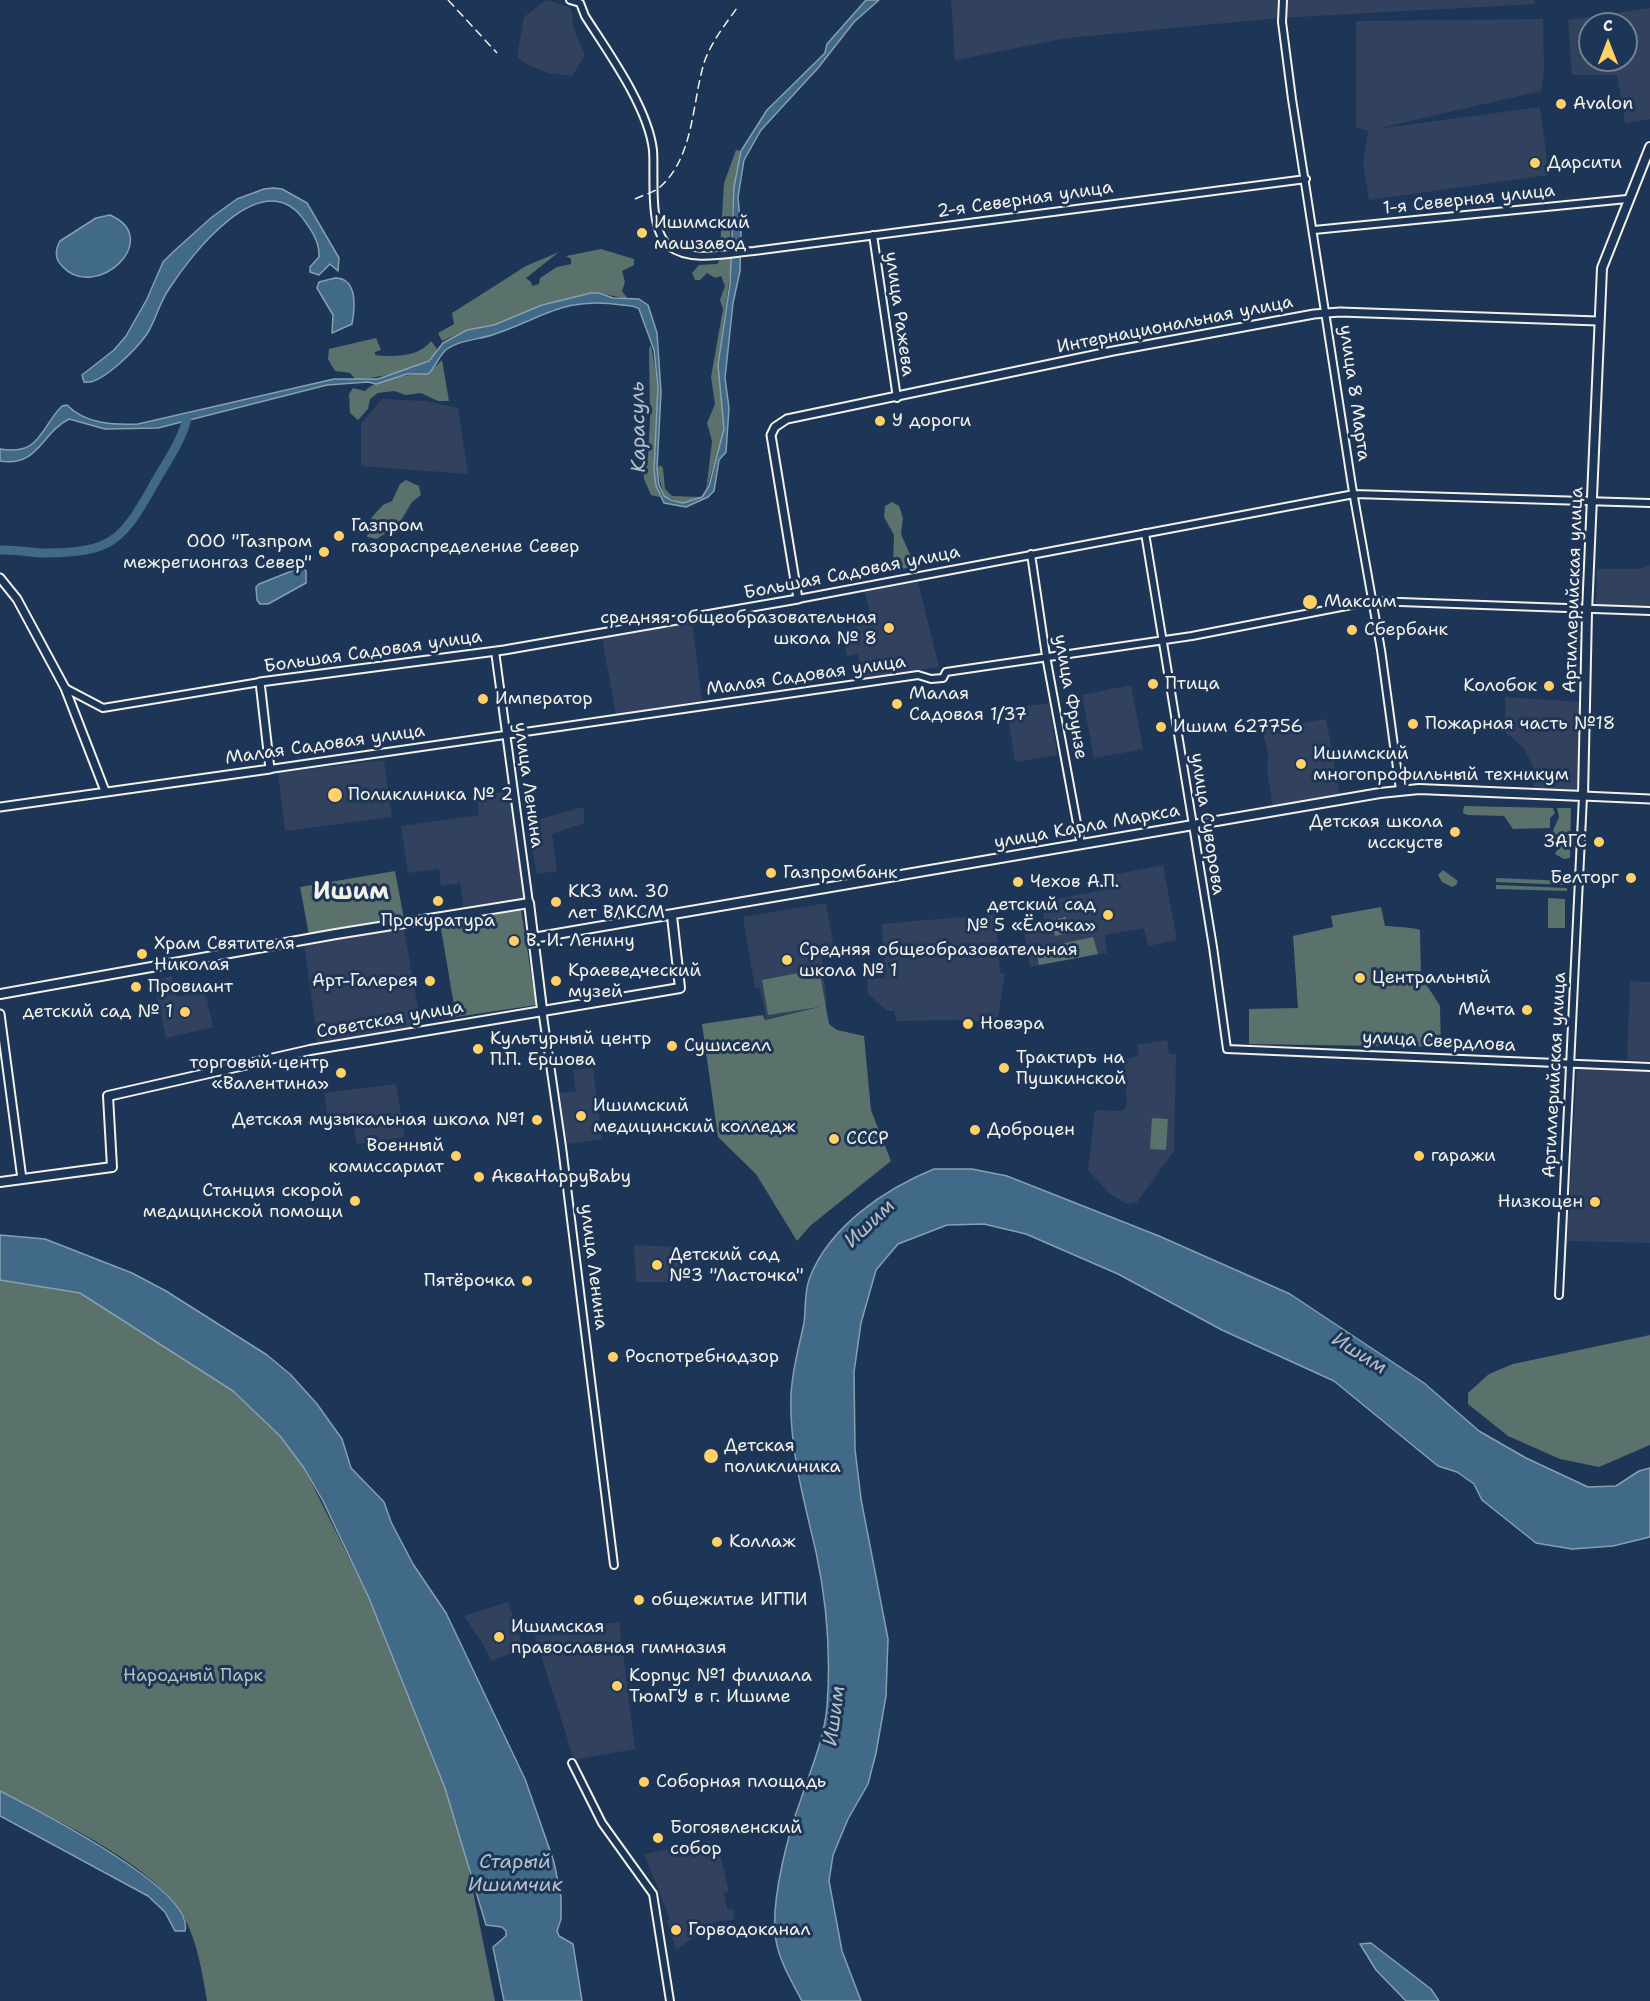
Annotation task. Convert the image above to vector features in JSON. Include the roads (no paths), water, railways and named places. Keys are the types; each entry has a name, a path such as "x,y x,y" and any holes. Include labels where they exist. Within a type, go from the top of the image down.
{"main road":[{"name":"Артиллерийская улица","path":"1583,796 1598,321 1602,268 1627,199 1650,147"},
{"name":"Интернациональная улица","path":"798,599 771,435 775,428 787,419 897,398 1113,351 1327,313 1598,321"},
{"path":"0,578 17,599 65,688 105,791"},
{"name":"Большая Садовая улица","path":"260,682 495,651 798,599"},
{"path":"260,682 270,769"},
{"name":"Малая Садовая улица","path":"0,807 270,769"},
{"name":"улица Карла Маркса","path":"533,938 1400,790 1650,799"},
{"path":"0,994 336,933 529,903"},
{"name":"улица Ленина","path":"529,903 542,1009"},
{"name":"Советская улица","path":"22,1179 111,1167 108,1096 310,1050 542,1009 680,988 672,916"},
{"path":"0,1014 22,1179 0,1182"}],"street":[{"name":"2-я Северная улица","path":"570,0 580,3 585,16 634,94 652,147 657,229 663,241 685,254 748,251 1306,179"},
{"name":"улица 8 Марта","path":"1283,0 1283,30 1400,790"},
{"name":"1-я Северная улица","path":"1314,230 1627,199"},
{"name":"улица Ражева","path":"873,235 897,398"},
{"name":"Большая Садовая улица","path":"798,599 1354,494 1650,503"},
{"name":"улица Суворова","path":"1145,533 1213,947 1227,1049"},
{"name":"улица Фрунзе","path":"1031,554 1046,656 1081,844"},
{"name":"Малая Садовая улица","path":"270,769 918,675 931,680 943,678 946,672 1162,640 1372,601 1650,611"},
{"name":"улица Ленина","path":"495,651 529,903"},
{"name":"Большая Садовая улица","path":"65,688 103,708 260,682"},
{"name":"Артиллерийская улица","path":"1559,1295 1583,796"},
{"name":"улица Ленина","path":"542,1009 567,1186 614,1565"},
{"name":"улица Свердлова","path":"1227,1049 1650,1067"},
{"path":"572,1763 602,1823 653,1894 670,2001"}],"water":[{"path":"866,0 879,0 854,22 818,68 761,130 744,160 738,197 741,233 740,271 733,303 725,378 729,408 726,452 719,460 714,491 708,497 686,507 664,503 656,486 654,470 658,387 654,350 639,309 602,303 570,306 495,334 459,343 444,352 428,374 407,374 376,384 368,382 327,385 158,428 105,429 69,419 52,432 32,454 23,459 0,461 0,449 14,450 32,444 62,406 67,405 91,420 138,424 334,379 378,379 429,361 443,343 467,330 494,325 542,305 599,293 613,298 639,299 648,305 657,333 661,392 657,469 659,485 664,496 671,500 683,503 702,497 709,486 724,429 718,365 730,284 734,187 741,151 767,110 825,53 827,44"},
{"path":"264,189 282,189 307,203 339,258 338,271 330,264 319,275 310,272 310,267 319,257 316,240 301,216 284,203 266,202 246,208 227,221 209,238 179,274 166,294 150,329 135,348 118,365 100,378 84,382 82,375 114,350 126,336 147,299 163,262 212,217 237,199"},
{"path":"110,215 125,226 130,238 128,251 119,263 106,272 91,277 76,275 62,266 57,254 60,241 96,218"},
{"path":"335,278 342,279 351,288 354,310 352,324 332,333 333,315 317,288 319,282"},
{"path":"302,567 306,571 306,583 268,604 260,604 257,600 256,587 259,584"},
{"path":"934,1169 972,1169 1007,1176 1159,1236 1290,1294 1424,1383 1479,1431 1526,1458 1588,1487 1616,1486 1639,1471 1650,1468 1650,1537 1613,1546 1572,1549 1536,1543 1482,1500 1474,1484 1457,1472 1438,1466 1334,1381 1222,1330 1118,1274 1026,1234 984,1224 947,1225 898,1244 876,1270 861,1323 854,1372 855,1449 861,1499 888,1639 886,1696 868,1784 848,1819 833,1855 829,1881 842,1951 861,2001 802,2001 785,1968 776,1942 775,1918 778,1884 791,1829 823,1731 829,1668 823,1590 792,1435 791,1395 804,1323 807,1288 819,1259 831,1241 861,1211 897,1187"},
{"name":"Старый Ишимчик","path":"0,1235 45,1239 132,1273 166,1291 267,1355 291,1375 317,1404 342,1439 351,1468 384,1502 391,1522 413,1564 446,1613 525,1779 554,1862 561,1897 561,1919 557,1931 559,1936 573,1944 582,2001 504,2001 493,1947 506,1936 506,1931 502,1927 486,1925 445,1788 369,1598 323,1501 304,1468 280,1436 233,1391 80,1293 0,1280"},
{"path":"0,1791 76,1832 140,1873 165,1894 182,1914 185,1931 175,1931 165,1912 148,1896 0,1816"},
{"path":"1371,1943 1431,1989 1439,2001 1406,2001 1376,1970 1360,1944"}],"waterway":[{"path":"0,550 40,553 69,552 101,546 114,539 124,530 143,503 177,444 187,418"}],"railway":[{"path":"448,0 497,53"},
{"path":"635,199 660,187 680,161 690,129 704,63 714,41 737,8"}],"place":[{"name":"Avalon","path":"1561,104"},
{"name":"Дарсити","path":"1535,163"},
{"name":"Ишимский машзавод","path":"642,233"},
{"name":"У дороги","path":"880,421"},
{"name":"Газпром газораспределение Север","path":"339,536"},
{"name":"ООО \"Газпром межрегионгаз Север\"","path":"324,552"},
{"name":"Максим","path":"1310,602"},
{"name":"средняя общеобразовательная школа № 8","path":"889,628"},
{"name":"Сбербанк","path":"1352,630"},
{"name":"Птица","path":"1153,684"},
{"name":"Колобок","path":"1549,686"},
{"name":"Император","path":"483,699"},
{"name":"Малая Садовая 1/37","path":"897,704"},
{"name":"Пожарная часть №18","path":"1413,724"},
{"name":"Ишим 627756","path":"1161,727"},
{"name":"Ишимский многопрофильный техникум","path":"1301,764"},
{"name":"Поликлиника № 2","path":"335,795"},
{"name":"Детская школа исскуств","path":"1455,832"},
{"name":"ЗАГС","path":"1599,842"},
{"name":"Газпромбанк","path":"771,873"},
{"name":"Белторг","path":"1631,878"},
{"name":"Чехов А.П.","path":"1018,882"},
{"name":"Прокуратура","path":"438,901"},
{"name":"ККЗ им. 30 лет ВЛКСМ","path":"556,902"},
{"name":"детский сад № 5 «Ёлочка»","path":"1108,915"},
{"name":"В. И. Ленину","path":"514,941"},
{"name":"Храм Святителя Николая","path":"142,954"},
{"name":"Средняя общеобразовательная школа № 1","path":"787,960"},
{"name":"Центральный","path":"1360,978"},
{"name":"Арт-Галерея","path":"430,981"},
{"name":"Краеведческий музей","path":"556,981"},
{"name":"Провиант","path":"136,987"},
{"name":"Мечта","path":"1527,1010"},
{"name":"детский сад № 1","path":"185,1012"},
{"name":"Новэра","path":"968,1024"},
{"name":"Сушиселл","path":"672,1046"},
{"name":"Культурный центр П.П. Ершова","path":"478,1049"},
{"name":"Трактиръ на Пушкинской","path":"1004,1068"},
{"name":"торговый центр «Валентина»","path":"341,1073"},
{"name":"Ишимский медицинский колледж","path":"581,1116"},
{"name":"Детская музыкальная школа №1","path":"537,1120"},
{"name":"Доброцен","path":"975,1130"},
{"name":"СССР","path":"834,1139"},
{"name":"Военный комиссариат","path":"456,1156"},
{"name":"гаражи","path":"1419,1156"},
{"name":"АкваHappyBaby","path":"479,1177"},
{"name":"Станция скорой медицинской помощи","path":"355,1201"},
{"name":"Низкоцен","path":"1595,1202"},
{"name":"Детский сад №3 \"Ласточка\"","path":"657,1265"},
{"name":"Пятёрочка","path":"527,1281"},
{"name":"Роспотребнадзор","path":"613,1357"},
{"name":"Детская поликлиника","path":"711,1456"},
{"name":"Коллаж","path":"717,1542"},
{"name":"общежитие ИГПИ","path":"639,1600"},
{"name":"Ишимская православная гимназия","path":"499,1637"},
{"name":"Корпус №1 филиала ТюмГУ в г. Ишиме","path":"617,1686"},
{"name":"Соборная площадь","path":"644,1782"},
{"name":"Богоявленский собор","path":"658,1838"},
{"name":"Горводоканал","path":"676,1930"}],"district":[{"name":"Ишим","path":"351,893"}],"water label":[{"name":"Карасуль","path":"639,427"}],"park label":[{"name":"Народный Парк","path":"193,1676"}]}
